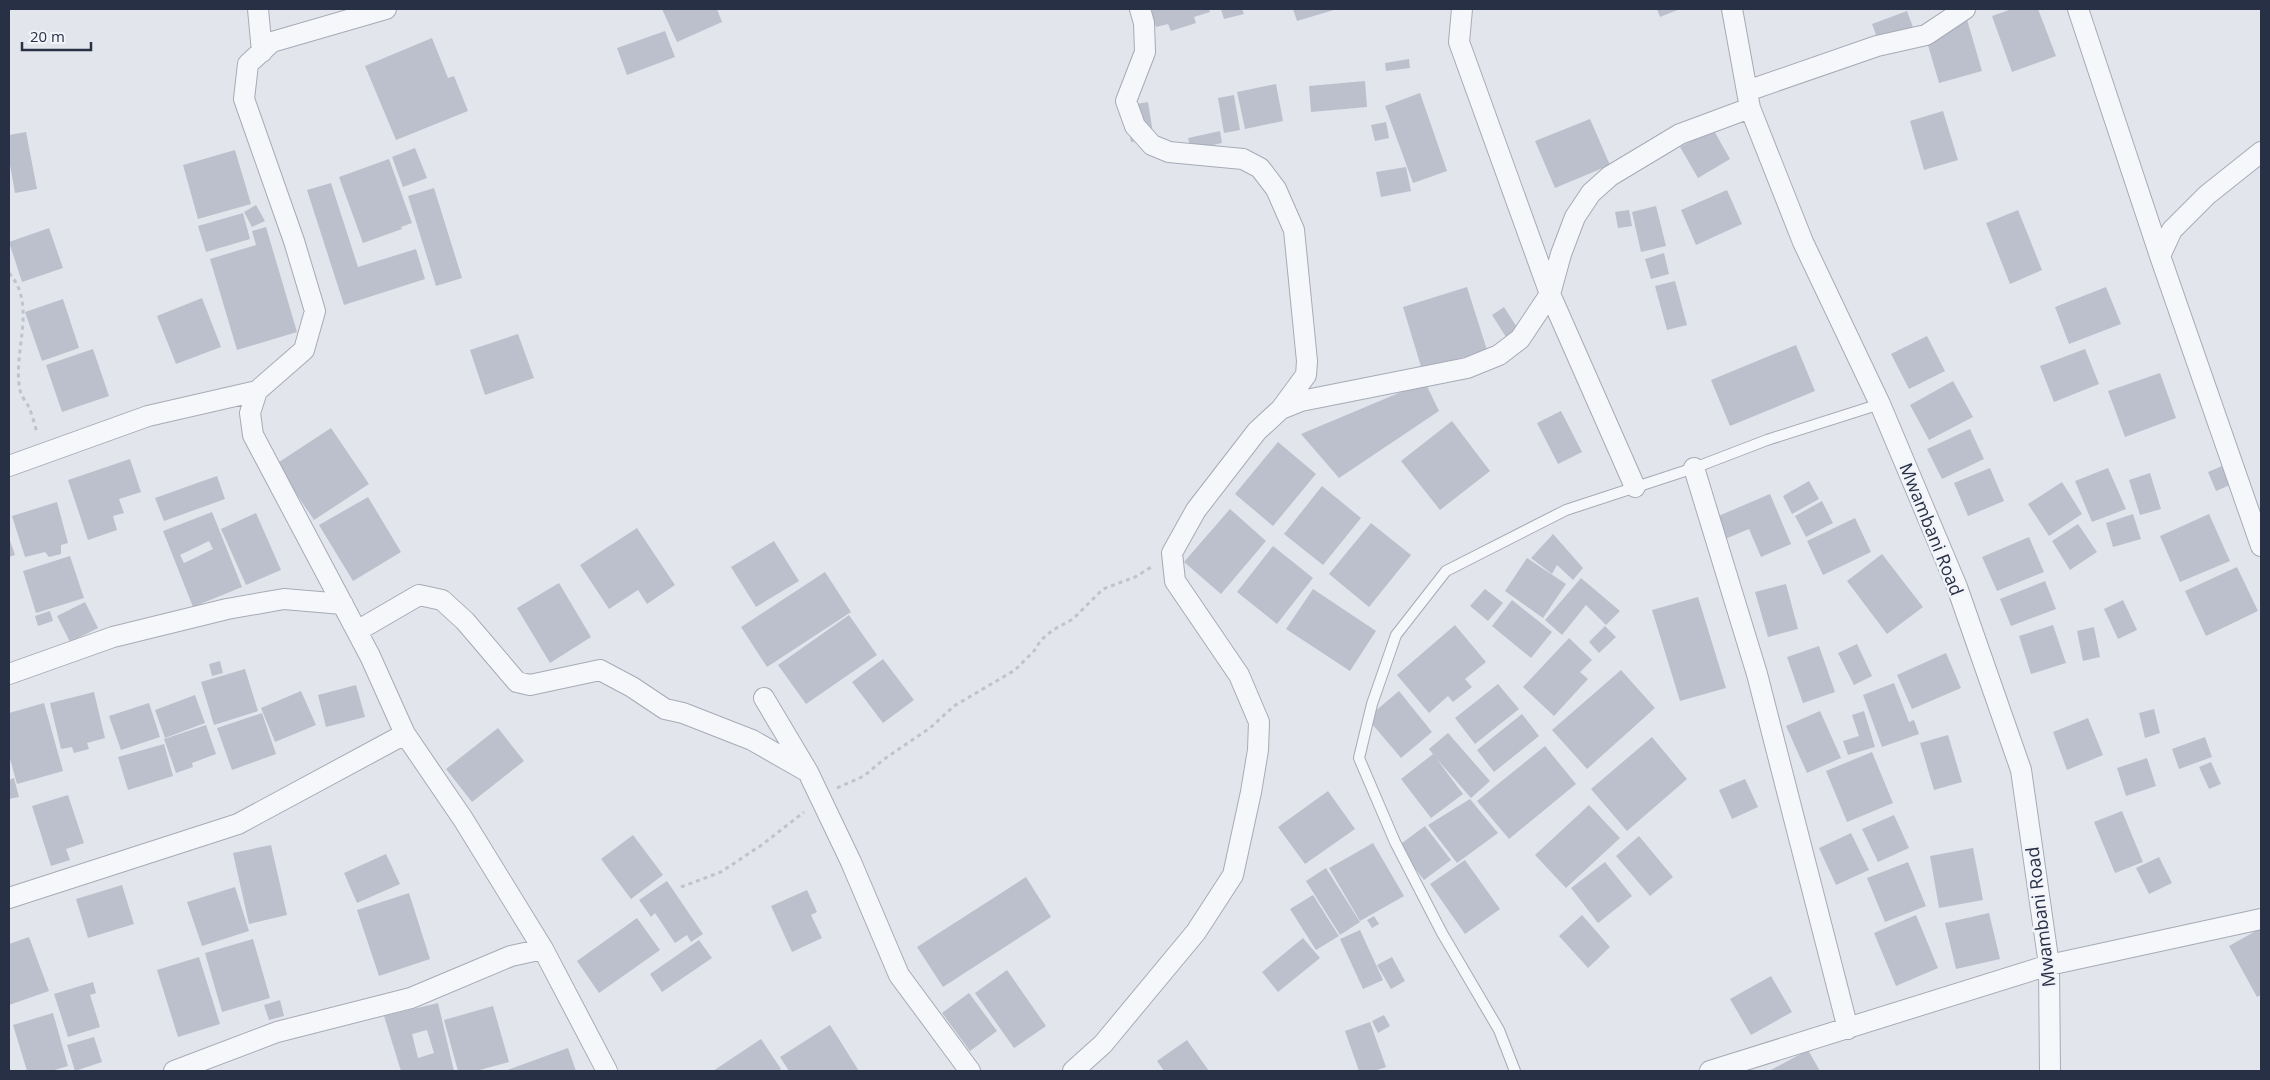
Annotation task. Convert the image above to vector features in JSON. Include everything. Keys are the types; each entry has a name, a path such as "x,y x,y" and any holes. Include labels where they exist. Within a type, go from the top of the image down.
{"street":[{"path":"258,9 262,52"},
{"path":"1072,1071 1103,1044 1196,932 1233,875 1251,792 1258,750 1259,722 1239,675 1175,582 1172,554 1196,510 1257,431 1281,409 1306,375 1307,361 1294,230 1276,189 1260,168 1243,159 1168,152 1152,145 1136,126 1126,101 1145,52 1144,23 1140,9"},
{"path":"1462,9 1459,42 1550,294 1634,487"},
{"name":"Mwambani Road","path":"1732,9 1748,99 1803,242 1880,404 1957,587 2021,770 2049,965 2050,1071"},
{"path":"1281,409 1301,401 1467,368 1484,363 1499,355 1520,339 1550,294 1561,254 1575,217 1591,193 1610,176 1680,134 1748,99 1877,46 1926,35 1966,9"},
{"path":"2078,9 2160,256 2261,542"},
{"path":"9,466 148,416 257,391 304,350 315,311 294,241 244,99 248,64 272,42 375,11"},
{"path":"2160,256 2172,230 2207,194 2261,152"},
{"path":"257,391 250,413 253,435 357,632 405,734 463,818 543,949 607,1071"},
{"path":"1694,468 1757,674 1848,1029"},
{"path":"357,632 419,595 442,600 465,621 517,682 530,685 566,675 600,670 665,708 683,713 752,740 808,772"},
{"path":"9,674 114,637 227,609 284,599 342,604"},
{"path":"764,698 808,772 851,862 899,975 970,1071"},
{"path":"9,898 238,824 405,734"},
{"path":"1710,1071 2049,965 2261,919"},
{"path":"174,1071 277,1032 411,998 512,956 543,949"}],"lane":[{"path":"1515,1071 1499,1030 1442,933 1395,842 1359,758 1372,704 1396,635 1446,571 1566,510 1694,468 1767,440 1880,404"}],"path":[{"path":"9,273 20,290 23,305 18,365 20,391 30,409 44,455"},
{"path":"681,887 721,872 763,844 820,797 857,781 883,760 908,744 954,706 1014,670 1034,651 1041,640 1053,630 1073,619 1103,588 1135,577 1172,554"}],"building":[{"path":"662,9 717,9 722,22 677,42"},
{"path":"1151,9 1209,9 1210,12 1194,17 1196,23 1171,31 1168,24 1156,27"},
{"path":"1221,9 1242,9 1244,14 1224,19"},
{"path":"1293,9 1337,9 1297,21"},
{"path":"1657,9 1680,9 1660,17"},
{"path":"2012,9 2038,9 2056,56 2012,72 1992,16"},
{"path":"1907,11 1917,38 1882,51 1872,24"},
{"path":"1966,16 1982,71 1939,83 1923,28"},
{"path":"665,31 675,57 627,75 617,48"},
{"path":"432,38 448,78 454,76 468,111 396,140 365,66"},
{"path":"1409,59 1410,68 1386,71 1385,63"},
{"path":"1365,81 1367,107 1311,112 1309,86"},
{"path":"1276,84 1283,121 1245,129 1237,92"},
{"path":"1420,93 1447,171 1413,183 1385,106"},
{"path":"1234,95 1240,130 1224,133 1218,98"},
{"path":"1148,102 1154,139 1131,142 1125,106"},
{"path":"1943,111 1958,160 1924,170 1910,121"},
{"path":"1590,119 1610,165 1555,188 1535,141"},
{"path":"1386,122 1389,138 1375,141 1371,125"},
{"path":"1713,129 1730,159 1698,178 1680,147"},
{"path":"1220,131 1222,143 1191,150 1188,138"},
{"path":"26,132 37,189 15,193 9,159 9,135"},
{"path":"415,148 427,178 403,187 392,157"},
{"path":"235,150 251,204 198,219 183,165"},
{"path":"389,159 412,223 401,227 402,229 363,243 339,177"},
{"path":"1406,167 1411,191 1381,197 1376,172"},
{"path":"331,183 358,267 416,249 425,279 344,305 307,190"},
{"path":"434,188 462,278 436,286 408,196"},
{"path":"1727,190 1742,224 1696,245 1681,210"},
{"path":"256,205 265,221 252,227 244,212"},
{"path":"1656,206 1666,246 1641,252 1632,212"},
{"path":"1629,210 1632,226 1618,228 1615,212"},
{"path":"2018,210 2042,270 2010,284 1986,223"},
{"path":"243,213 250,239 206,252 198,226"},
{"path":"266,227 297,332 237,350 210,259 256,245 252,231"},
{"path":"49,228 63,268 22,282 9,242"},
{"path":"1664,253 1669,274 1651,279 1645,259"},
{"path":"1675,281 1687,325 1667,330 1655,286"},
{"path":"1467,287 1487,350 1422,370 1403,307"},
{"path":"2106,287 2121,324 2069,344 2055,307"},
{"path":"202,298 221,347 176,364 157,316"},
{"path":"63,299 79,348 42,361 25,312"},
{"path":"1504,307 1518,329 1506,337 1492,315"},
{"path":"518,334 534,378 485,395 470,350"},
{"path":"1927,336 1945,371 1909,389 1891,354"},
{"path":"1796,345 1815,391 1730,426 1711,380"},
{"path":"93,349 109,396 62,412 46,365"},
{"path":"2085,349 2099,384 2054,402 2040,366"},
{"path":"2160,373 2176,418 2125,437 2108,391"},
{"path":"1953,381 1973,417 1929,440 1910,405"},
{"path":"1425,382 1439,411 1339,478 1301,434"},
{"path":"1561,411 1582,452 1558,464 1537,423"},
{"path":"1452,421 1490,471 1440,510 1401,461"},
{"path":"331,428 369,484 314,520 276,464"},
{"path":"1970,429 1984,459 1942,479 1927,449"},
{"path":"1278,442 1316,474 1273,526 1235,494"},
{"path":"130,459 141,492 119,499 124,513 113,516 117,530 88,540 68,480"},
{"path":"2222,466 2230,485 2216,491 2208,472"},
{"path":"1990,468 2004,501 1968,516 1954,483"},
{"path":"2108,468 2126,509 2092,522 2075,481"},
{"path":"2150,473 2161,509 2140,515 2129,480"},
{"path":"217,476 225,499 164,521 155,498"},
{"path":"1809,481 1819,499 1792,514 1783,496"},
{"path":"2062,482 2082,514 2049,536 2028,504"},
{"path":"1322,486 1361,518 1323,565 1284,534"},
{"path":"1770,494 1791,544 1761,557 1749,529 1725,539 1716,517"},
{"path":"368,497 401,552 353,581 319,525"},
{"path":"1822,501 1833,523 1806,537 1795,516"},
{"path":"57,502 68,543 61,545 61,554 49,557 45,552 25,557 12,516"},
{"path":"1230,509 1266,541 1221,594 1184,562"},
{"path":"212,512 242,587 193,607 163,531","holes":["209,541 213,549 184,563 180,555"]},
{"path":"256,513 281,570 246,585 221,529"},
{"path":"2133,514 2141,539 2113,547 2106,523"},
{"path":"2209,514 2230,561 2180,582 2160,536"},
{"path":"1855,518 1871,552 1823,575 1807,541"},
{"path":"1371,523 1411,555 1369,607 1329,574"},
{"path":"2078,524 2097,552 2070,570 2052,541"},
{"path":"637,528 675,585 647,604 638,590 609,609 580,565"},
{"path":"1553,534 1583,568 1573,580 1557,565 1552,574 1531,558"},
{"path":"2029,537 2044,572 1997,591 1982,557"},
{"path":"9,538 15,555 9,557"},
{"path":"774,541 799,581 756,607 731,567"},
{"path":"1273,546 1313,578 1277,624 1237,592"},
{"path":"1882,554 1923,607 1887,634 1847,581"},
{"path":"70,556 84,598 36,613 23,571"},
{"path":"1527,558 1566,584 1543,618 1505,591"},
{"path":"2237,567 2258,611 2206,636 2185,591"},
{"path":"825,572 851,612 767,667 741,627"},
{"path":"1581,578 1620,611 1606,625 1586,605 1562,635 1545,620"},
{"path":"2045,581 2056,609 2011,626 2000,599"},
{"path":"559,583 591,637 550,663 517,608"},
{"path":"1786,584 1798,629 1768,637 1755,592"},
{"path":"1313,589 1376,631 1350,671 1286,629"},
{"path":"1485,589 1503,603 1488,621 1470,606"},
{"path":"1698,597 1726,688 1680,701 1652,610"},
{"path":"1512,600 1552,632 1531,658 1492,626"},
{"path":"2123,600 2137,630 2118,639 2104,609"},
{"path":"85,602 98,628 70,642 57,616"},
{"path":"50,611 53,621 38,626 35,616"},
{"path":"849,615 877,655 806,704 778,665"},
{"path":"1455,625 1486,662 1465,679 1472,687 1453,702 1448,696 1429,713 1397,675"},
{"path":"2053,625 2066,663 2031,674 2019,636"},
{"path":"1605,626 1616,637 1599,653 1589,642"},
{"path":"2094,627 2100,657 2083,661 2077,631"},
{"path":"1569,638 1592,660 1580,672 1588,679 1554,716 1523,687"},
{"path":"1857,644 1872,676 1854,685 1838,653"},
{"path":"1819,646 1835,692 1803,703 1787,657"},
{"path":"1946,653 1961,688 1912,709 1897,675"},
{"path":"883,659 914,700 883,723 852,682"},
{"path":"220,661 223,673 212,676 209,664"},
{"path":"245,669 258,711 214,725 201,682"},
{"path":"1621,670 1655,708 1587,769 1552,730"},
{"path":"1894,683 1909,722 1914,720 1919,734 1882,747 1863,695"},
{"path":"1498,684 1519,709 1475,744 1455,718"},
{"path":"356,685 365,717 326,727 318,695"},
{"path":"301,691 316,725 275,742 261,708"},
{"path":"1399,691 1432,732 1401,758 1367,718"},
{"path":"94,692 105,738 87,743 89,749 74,753 72,747 61,749 50,703"},
{"path":"195,695 205,723 165,738 155,710"},
{"path":"44,703 63,771 17,784 9,755 9,713"},
{"path":"149,703 160,737 121,750 109,716"},
{"path":"2154,709 2160,733 2145,738 2139,713"},
{"path":"1820,711 1841,758 1807,773 1786,726"},
{"path":"1864,711 1875,747 1848,755 1843,741 1859,736 1852,715"},
{"path":"262,713 276,754 232,770 217,728"},
{"path":"1522,714 1539,736 1494,772 1477,750"},
{"path":"2088,718 2103,755 2067,770 2053,732"},
{"path":"206,725 216,754 192,763 193,767 176,773 164,739"},
{"path":"498,728 524,761 472,802 446,769"},
{"path":"1448,733 1490,781 1471,798 1436,758 1463,794 1431,818 1401,779 1433,754 1429,749"},
{"path":"1948,735 1962,782 1934,790 1920,743"},
{"path":"1652,737 1687,779 1627,831 1591,789"},
{"path":"2205,737 2212,757 2179,769 2172,749"},
{"path":"164,744 173,776 128,790 118,757"},
{"path":"1545,746 1576,784 1509,839 1477,801"},
{"path":"1872,752 1893,803 1847,822 1826,771"},
{"path":"2147,758 2156,786 2126,796 2117,768"},
{"path":"2211,762 2221,784 2209,789 2199,767"},
{"path":"14,778 19,797 9,799 9,780"},
{"path":"1745,779 1758,807 1732,819 1719,790"},
{"path":"1328,791 1355,829 1305,864 1278,827"},
{"path":"68,795 84,843 66,849 70,860 51,866 32,806"},
{"path":"1470,799 1498,833 1457,863 1428,825"},
{"path":"1589,805 1620,838 1566,888 1535,855"},
{"path":"2122,811 2143,862 2115,873 2094,822"},
{"path":"1894,815 1909,848 1878,862 1862,829"},
{"path":"1425,826 1451,860 1424,880 1398,846"},
{"path":"1851,833 1869,870 1836,885 1819,848"},
{"path":"633,835 663,875 631,899 601,859"},
{"path":"1639,836 1673,877 1650,896 1616,856"},
{"path":"1373,843 1404,896 1360,921 1329,868"},
{"path":"271,845 287,915 249,924 233,853"},
{"path":"1973,848 1983,900 1939,908 1930,856"},
{"path":"386,854 400,884 357,903 344,873"},
{"path":"2159,857 2172,883 2149,894 2136,868"},
{"path":"1465,860 1500,909 1465,934 1430,884"},
{"path":"1605,862 1632,896 1598,923 1571,888"},
{"path":"1908,862 1926,906 1885,922 1867,878"},
{"path":"1326,868 1360,922 1340,935 1306,881"},
{"path":"1026,877 1051,917 943,987 917,947"},
{"path":"667,881 703,934 691,942 687,935 675,943 655,913 651,917 639,900"},
{"path":"122,885 134,924 88,938 76,899"},
{"path":"235,887 249,931 202,946 187,902"},
{"path":"807,890 817,912 811,915 822,938 792,952 771,906"},
{"path":"409,893 430,959 379,976 357,910"},
{"path":"1313,895 1339,936 1316,950 1290,909"},
{"path":"1989,913 2000,959 1956,969 1945,923"},
{"path":"1582,915 1610,947 1588,968 1559,936"},
{"path":"1916,915 1938,968 1896,986 1874,933"},
{"path":"1374,916 1379,924 1372,928 1367,920"},
{"path":"637,918 660,950 599,993 577,961"},
{"path":"2261,928 2261,995 2257,997 2229,946"},
{"path":"1360,930 1383,980 1363,989 1340,939"},
{"path":"29,937 49,991 9,1005 9,944"},
{"path":"1303,938 1320,958 1278,992 1262,972"},
{"path":"253,939 270,998 222,1012 205,953"},
{"path":"699,940 712,958 662,992 650,974"},
{"path":"199,957 220,1024 178,1037 157,970"},
{"path":"1392,957 1405,981 1391,989 1377,965"},
{"path":"1007,970 1046,1026 1014,1048 975,993"},
{"path":"1771,976 1792,1012 1751,1035 1730,999"},
{"path":"93,982 96,993 90,995 100,1027 68,1037 54,994"},
{"path":"969,993 997,1031 970,1051 942,1013"},
{"path":"280,1000 284,1016 269,1020 264,1005"},
{"path":"438,1003 454,1071 401,1071 384,1016","holes":["427,1030 434,1053 418,1058 412,1034"]},
{"path":"493,1006 509,1062 476,1071 458,1071 444,1020"},
{"path":"53,1013 68,1066 51,1071 27,1071 13,1025"},
{"path":"1384,1015 1390,1026 1378,1033 1372,1021"},
{"path":"1370,1022 1386,1067 1374,1071 1359,1071 1345,1031"},
{"path":"830,1025 859,1071 789,1071 780,1057"},
{"path":"94,1037 102,1062 75,1071 67,1045"},
{"path":"761,1039 781,1069 778,1071 713,1071"},
{"path":"1187,1040 1209,1071 1164,1071 1157,1061"},
{"path":"568,1048 576,1071 507,1070"},
{"path":"1808,1050 1820,1071 1769,1071"}]}
